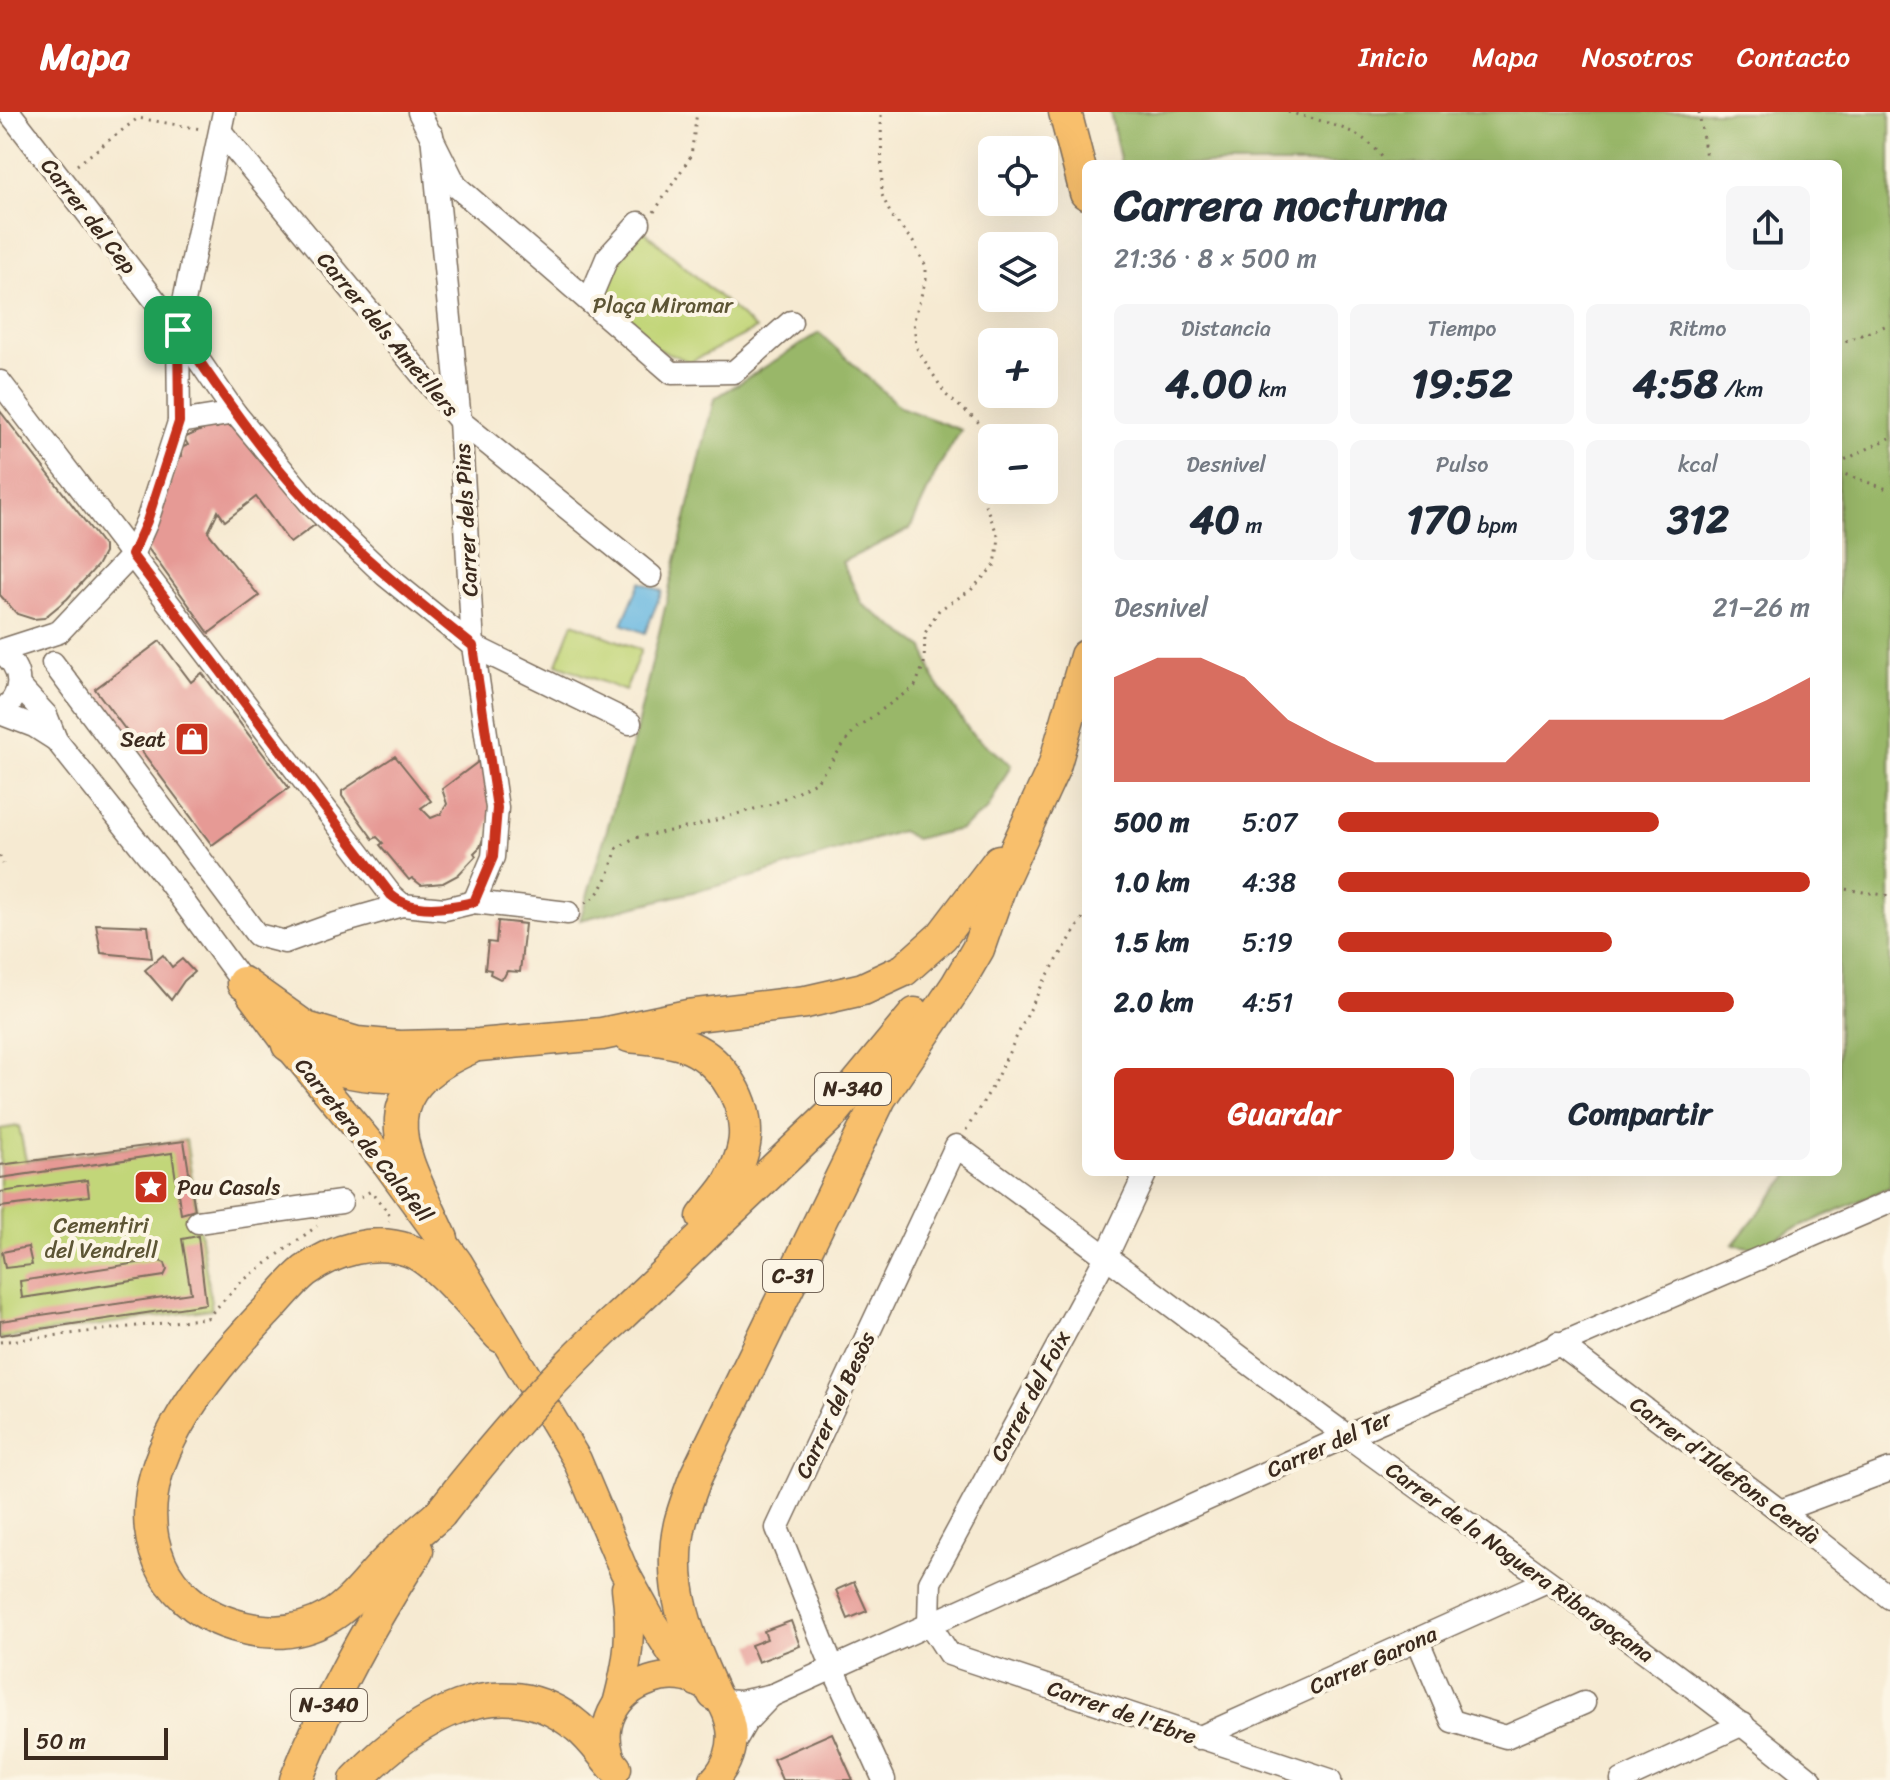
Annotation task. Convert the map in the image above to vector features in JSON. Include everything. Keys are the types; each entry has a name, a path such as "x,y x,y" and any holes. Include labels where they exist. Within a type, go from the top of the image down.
{"highway":[{"path":"1065,112 1082,178"},
{"name":"N-340","path":"296,1780 317,1728 365,1631 440,1514 490,1448 574,1357 832,1114 894,1042 952,964 1002,880 1054,767 1082,670"},
{"path":"243,983 306,1028 357,1043 399,1047 479,1045 602,1034 688,1016 834,997 863,989 904,970 942,936 1026,828"},
{"name":"C-31","path":"710,1693 681,1613 676,1565 680,1525 696,1476 880,1098 978,949 1002,880"},
{"path":"602,1034 651,1038 685,1045 704,1055 725,1074 744,1117 746,1132 743,1148 731,1180 670,1269"},
{"path":"288,1045 327,1066 367,1075 408,1077 424,1074"},
{"path":"442,1239 402,1149 399,1127 412,1089 424,1074 450,1057 479,1045"},
{"path":"440,1514 383,1565 349,1603 328,1618 296,1630 269,1634 214,1618 187,1601 165,1575 154,1549 149,1502 159,1464 176,1427 228,1353 304,1272 359,1246 386,1245 409,1250 426,1258 500,1336"},
{"path":"356,1780 401,1738 438,1716 471,1700 504,1698 538,1705 560,1714 579,1728 620,1774"}],"main road":[{"name":"Carretera de Calafell","path":"243,983 288,1045 386,1163 442,1239 577,1460 624,1571 671,1652 710,1693"},
{"name":"Carretera de Calafell","path":"617,1704 629,1652 631,1626 624,1571"},
{"path":"617,1704 629,1690 645,1681 671,1676 710,1693"},
{"name":"C-31","path":"710,1693 728,1716 732,1732 731,1770"},
{"name":"C-31","path":"617,1704 607,1735 609,1752 620,1774"}],"street":[{"name":"Carrer del Cep","path":"9,112 178,330 235,413 311,504 385,575 473,646 630,723"},
{"path":"419,112 456,186 672,373 734,372 791,322"},
{"path":"0,651 59,632 132,555 147,521 179,422 178,330 222,122"},
{"name":"Carrer dels Ametllers","path":"222,122 460,421 651,576"},
{"name":"Carrer dels Pins","path":"432,135 460,421 473,646 497,808 493,857 474,902"},
{"path":"589,301 607,258 639,223"},
{"path":"0,382 391,895 402,905"},
{"path":"179,422 235,413"},
{"path":"59,632 53,663 257,935 285,942 402,905 445,909 474,902 568,913"},
{"name":"Carretera de Calafell","path":"0,651 14,664 19,681 46,715 56,740 167,879 243,983"},
{"path":"0,712 14,699 19,681 53,663"},
{"name":"Carretera de Calafell","path":"0,712 34,726 56,740"},
{"name":"Carrer de la Noguera Ribargoçana","path":"956,1146 1743,1724 1811,1780"},
{"name":"Carrer del Besòs","path":"884,1780 833,1668 777,1528 956,1146"},
{"name":"Carrer del Foix","path":"929,1623 930,1582 1107,1255 1144,1176"},
{"path":"198,1222 352,1201"},
{"name":"Carrer del Ter","path":"710,1693 740,1702 773,1695 1347,1436 1890,1202"},
{"name":"Carrer d'Ildefons Cerdà","path":"1558,1343 1890,1598"},
{"path":"1780,1511 1890,1470"},
{"name":"Carrer Garona","path":"1198,1738 1547,1581"},
{"name":"Carrer de l'Ebre","path":"929,1623 949,1654 1330,1780"},
{"path":"1418,1641 1452,1721 1506,1737 1584,1703"},
{"name":"Carrer del Ter","path":"731,1770 746,1722 773,1695"},
{"path":"1622,1780 1743,1724"}],"path":[{"path":"639,223 655,211 691,156 697,112"},
{"path":"568,913 594,899 604,886 617,848 634,838 695,826 775,803 817,781 855,729 915,686 924,664 925,633 939,610 971,590 995,565 999,538 984,502 991,453 983,426 946,395 916,347 914,320 926,279 926,266 913,242 891,215 882,195 881,112"},
{"path":"1288,112 1348,129 1381,152 1384,160"},
{"path":"1699,112 1706,160"},
{"path":"59,179 138,118 222,122"},
{"path":"1842,342 1890,324"},
{"path":"1842,461 1890,438"},
{"path":"1842,473 1890,490"},
{"path":"0,856 3,864"},
{"path":"1842,889 1890,896"},
{"path":"956,1146 991,1089 1043,983 1082,920"},
{"path":"352,1201 371,1191 390,1215 385,1229 386,1245"},
{"path":"0,1342 207,1318 241,1282 323,1222"}],"green space":[{"path":"1110,112 1890,112 1890,1187 1753,1248 1733,1244 1789,1176 1842,1176 1842,160 1120,160"},
{"name":"Plaça Miramar","path":"643,230 756,329 690,362 638,341 601,297 614,268"},
{"path":"819,333 900,407 961,430 938,468 910,529 842,562 862,604 924,648 934,679 971,733 1011,765 987,810 961,829 915,839 901,831 749,878 580,920 635,735 714,399"},
{"path":"573,623 641,650 625,691 557,664"},
{"name":"Cementiri del Vendrell","path":"19,1126 26,1161 186,1140 212,1309 0,1339 0,1129"}],"water":[{"path":"640,582 662,591 645,633 622,624"}],"building":[{"path":"0,411 104,546 97,566 67,599 44,618 33,619 17,614 0,595"},
{"path":"215,424 217,428 225,424 230,427 238,424 316,524 290,543 256,497 225,521 218,511 208,532 259,596 209,633 145,544 177,465 175,459 182,456 179,449 188,445 184,438"},
{"name":"Seat","path":"160,641 191,682 202,673 289,788 212,845 95,689"},
{"path":"395,756 431,801 421,808 431,818 441,814 447,804 442,789 486,756 491,816 480,847 474,853 476,856 458,875 443,883 421,885 412,878 409,880 380,845 383,843 377,837 373,839 342,796 342,791"},
{"path":"498,921 525,924 520,972 507,971 500,979 490,974 491,970 485,969 488,942 496,943"},
{"path":"96,924 148,926 152,958 101,953"},
{"path":"163,955 172,967 182,959 194,972 171,1000 145,970"},
{"path":"184,1141 195,1210 181,1214 172,1153 0,1178 0,1165"},
{"path":"87,1180 89,1196 0,1207 0,1192"},
{"path":"198,1236 206,1304 0,1335 0,1321 191,1293 182,1239"},
{"path":"28,1247 32,1265 5,1268 2,1252"},
{"path":"157,1260 165,1263 167,1270 164,1276 22,1298 20,1281"},
{"path":"854,1582 867,1611 848,1619 836,1590"},
{"path":"791,1621 800,1646 758,1662 751,1645 767,1639 764,1631"},
{"path":"832,1733 853,1780 782,1780 773,1759"}],"place":[{"name":"Seat","path":"192,739"},
{"name":"Pau Casals","path":"151,1187"}],"route":[{"path":"178,330 235,413 311,504 385,575 473,646 497,808 493,857 474,902 445,909 402,905 391,895 132,555 147,521 179,422 178,330"}]}
